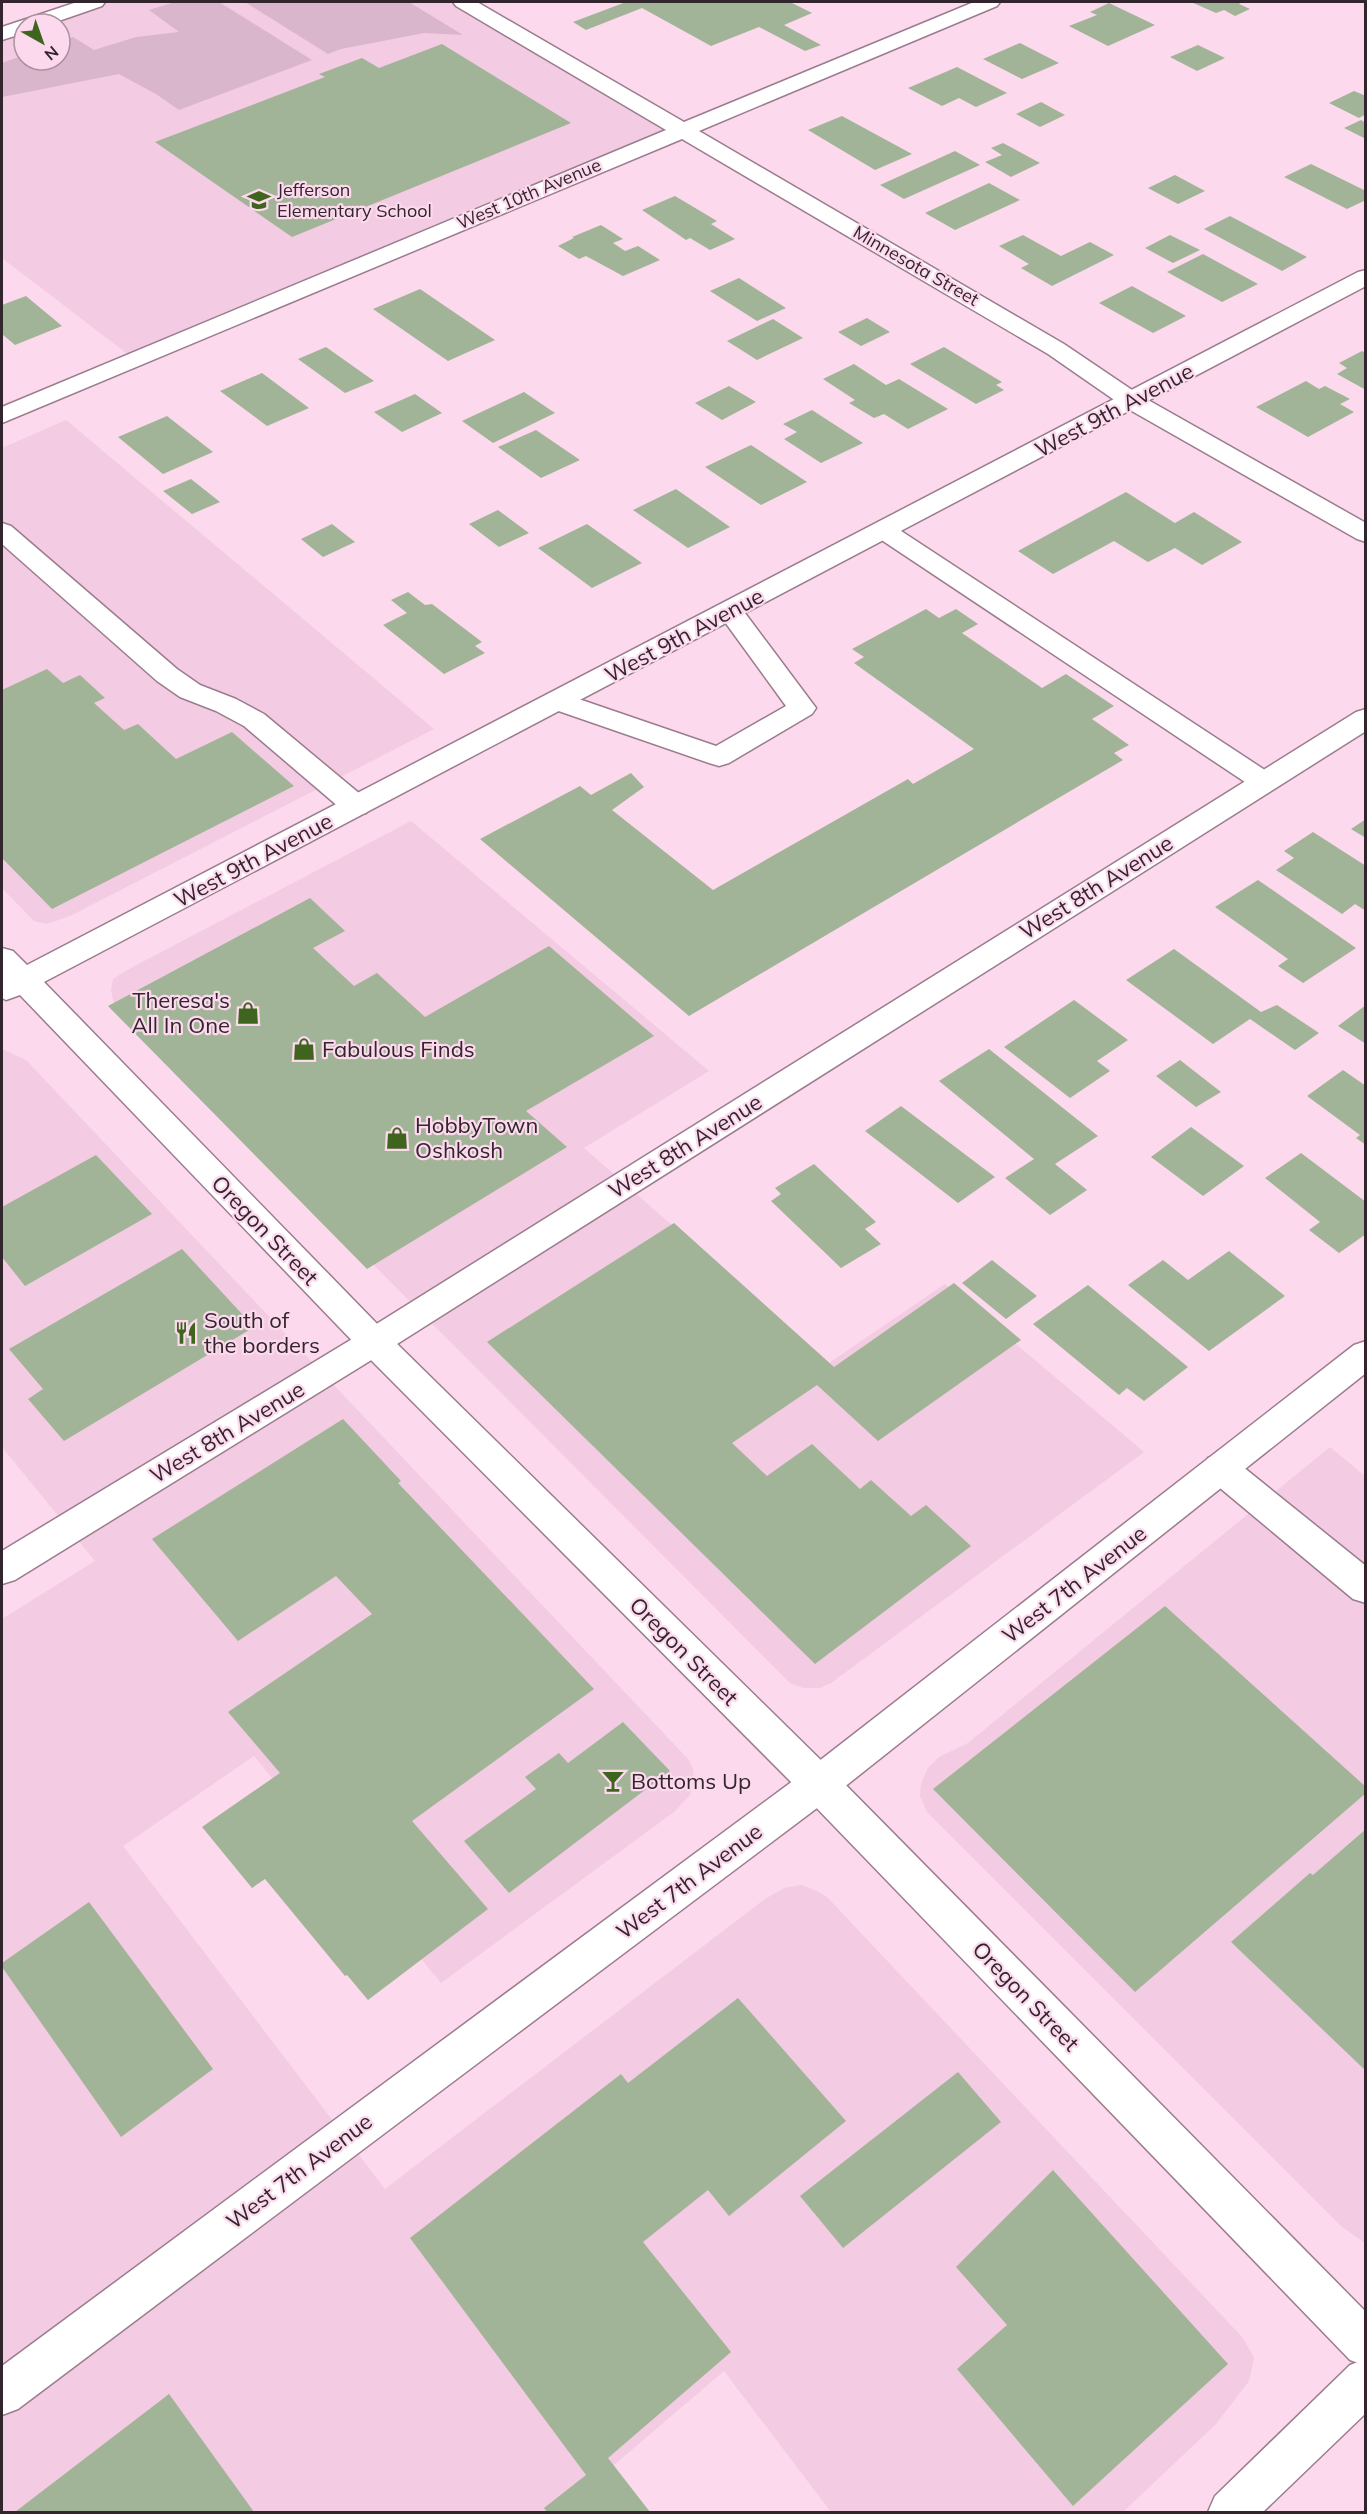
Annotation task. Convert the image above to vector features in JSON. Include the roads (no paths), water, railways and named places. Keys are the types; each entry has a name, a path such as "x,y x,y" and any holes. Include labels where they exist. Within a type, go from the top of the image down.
{"street":[{"path":"65,12 95,2"},
{"name":"Minnesota Street","path":"463,2 684,129 1056,349 1132,401 1365,534"},
{"name":"West 10th Avenue","path":"2,416 990,2"},
{"name":"West 9th Avenue","path":"9,977 356,807 1365,277"},
{"path":"2,531 167,675 190,691 226,705 254,720 356,807"},
{"path":"883,531 1264,782"},
{"path":"557,701 718,757 802,708 730,611"},
{"name":"West 8th Avenue","path":"2,1569 374,1342 1365,718"},
{"name":"Oregon Street","path":"9,977 819,1784 1365,2344"},
{"name":"West 7th Avenue","path":"2,2393 819,1784 1365,1354"},
{"path":"1220,1468 1365,1588"},
{"path":"1231,2512 1365,2381"}],"place":[{"name":"Jefferson Elementary School","path":"259,200"},
{"name":"Theresa's All In One","path":"248,1013"},
{"name":"Fabulous Finds","path":"304,1049"},
{"name":"HobbyTown Oshkosh","path":"397,1138"},
{"name":"South of the borders","path":"186,1333"},
{"name":"Bottoms Up","path":"613,1781"}]}
